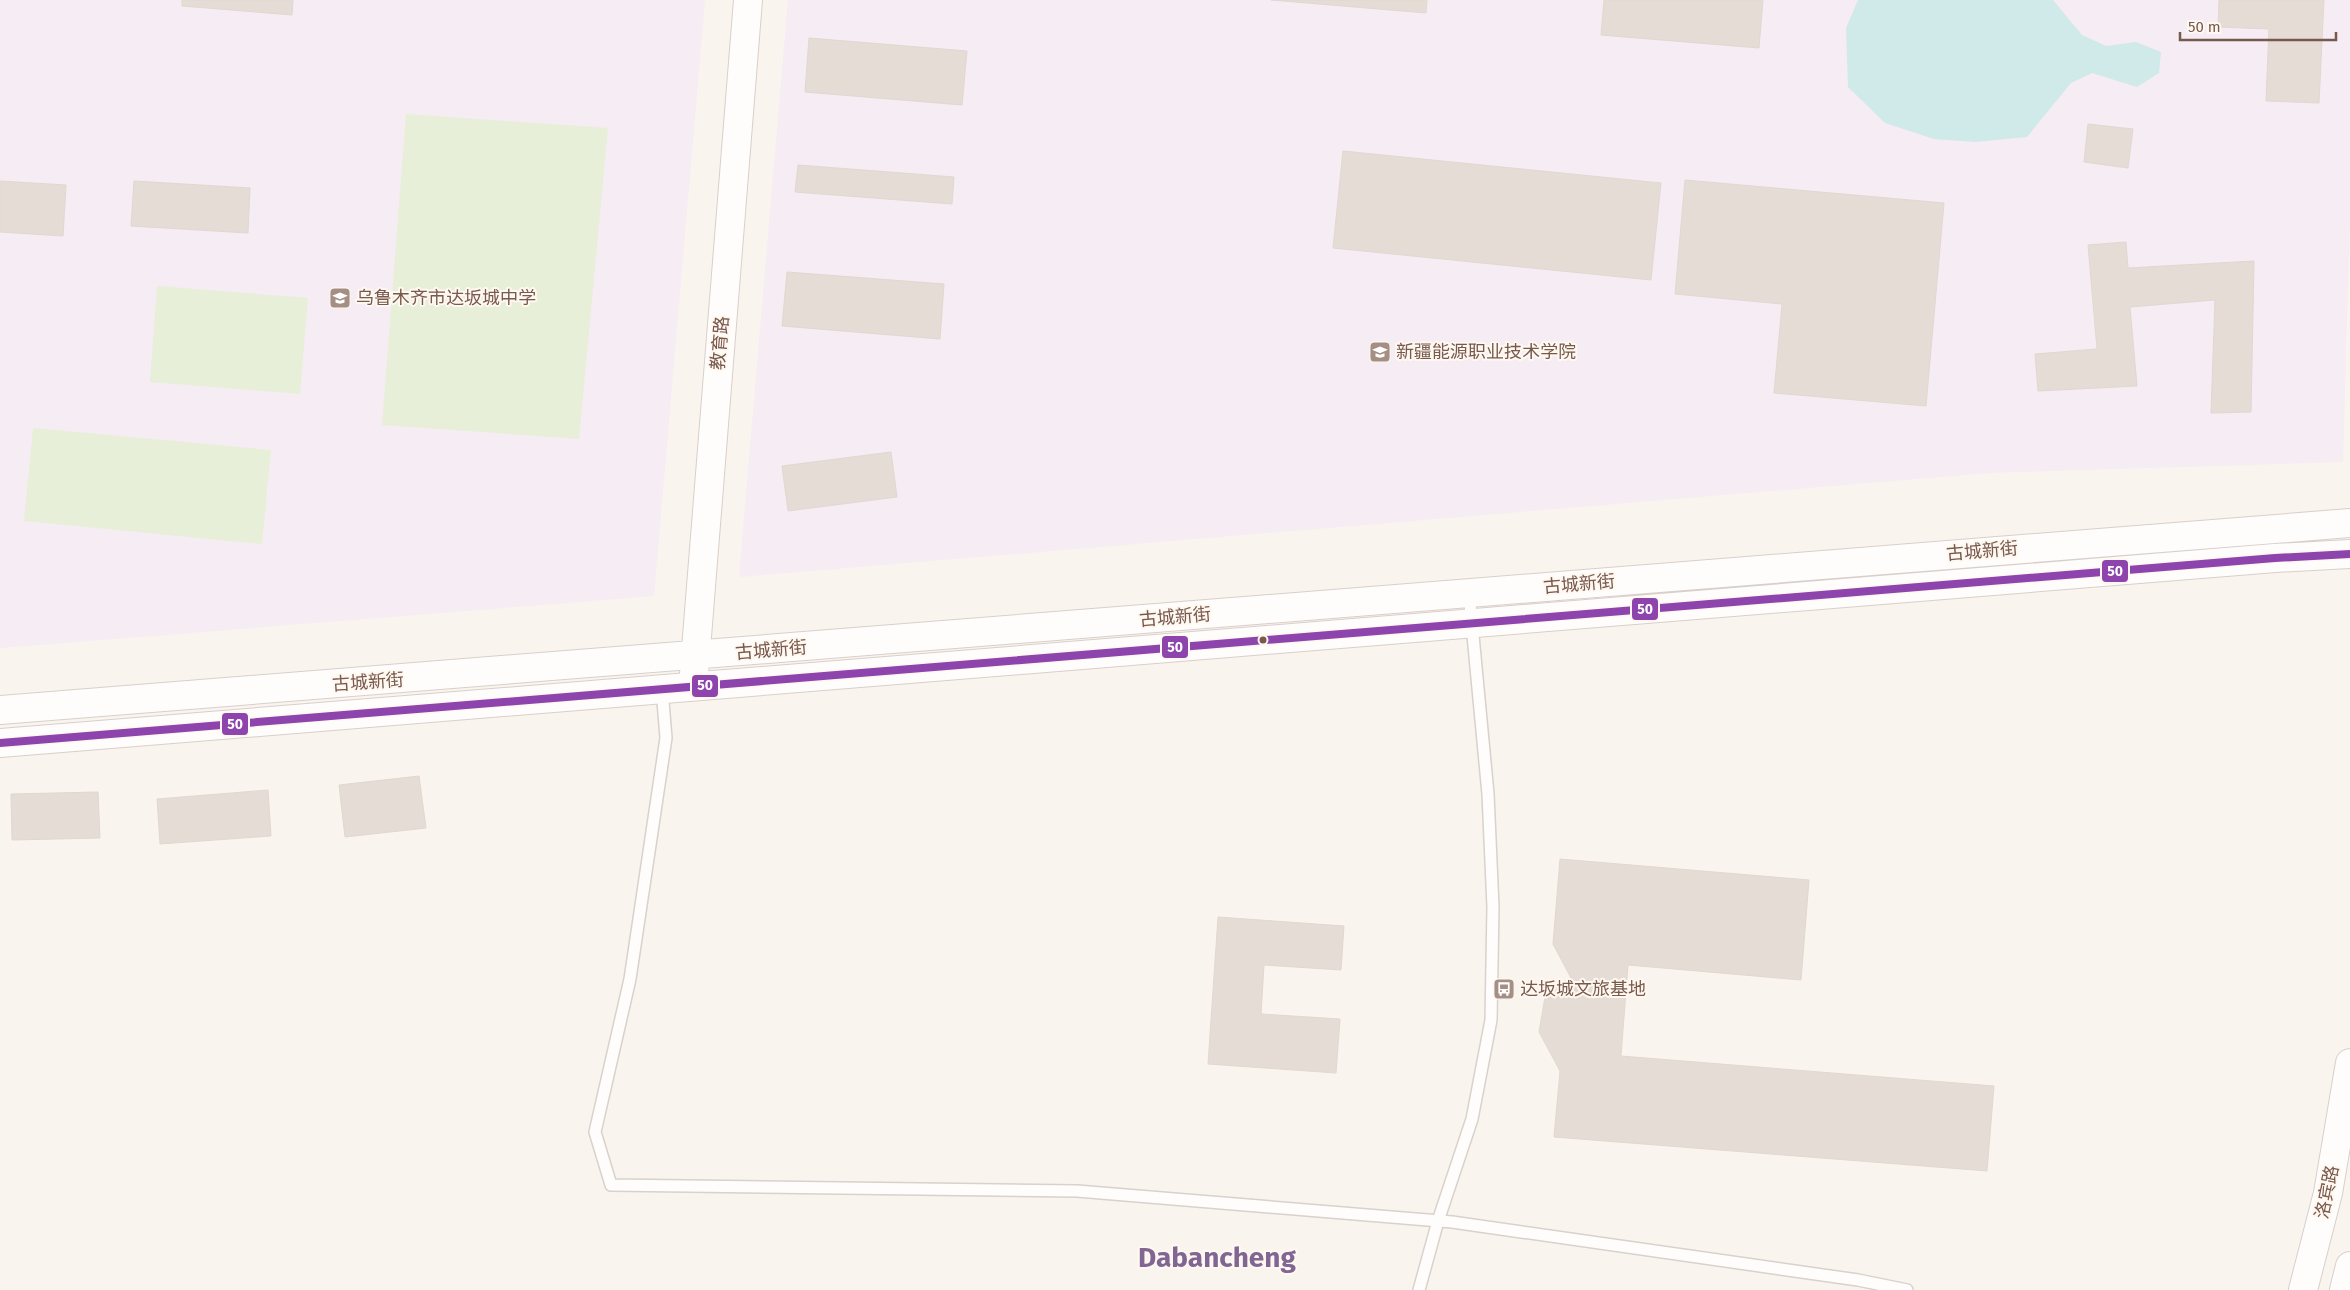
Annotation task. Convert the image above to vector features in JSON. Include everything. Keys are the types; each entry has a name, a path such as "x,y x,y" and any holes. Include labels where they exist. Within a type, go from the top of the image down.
{"main road":[{"name":"教育路","path":"692,687 748,0"},
{"name":"古城新街","path":"0,710 2350,523"},
{"name":"古城新街","path":"0,743 1471,623 2350,554"},
{"name":"洛宾路","path":"2303,1290 2328,1193 2350,1063"},
{"path":"2344,1290 2350,1266"}],"lane":[{"path":"1418,1290 1438,1221 1472,1119 1492,1020 1494,907 1490,832 1469,593"},
{"path":"662,689 666,738 630,979 595,1132 611,1185 1077,1191 1438,1221 1858,1280 1907,1290"}],"shaded area":[{"name":"乌鲁木齐市达坂城中学","path":"0,0 705,0 654,596 0,648"},
{"name":"新疆能源职业技术学院","path":"788,0 2350,0 2350,214 2343,462 1987,473 739,577"}],"green space":[{"path":"406,114 608,128 579,439 382,425"},
{"path":"157,286 308,298 300,394 150,382"},
{"path":"33,428 271,450 262,544 24,521"}],"water":[{"path":"1858,0 2053,0 2082,35 2106,46 2136,42 2161,52 2159,73 2137,87 2092,73 2071,83 2027,137 1975,142 1934,139 1885,123 1848,87 1846,28"}],"building":[{"path":"182,0 293,0 292,15 182,6"},
{"path":"1271,0 1427,0 1426,13"},
{"path":"1604,0 1763,0 1759,48 1601,35"},
{"path":"2219,0 2324,0 2319,103 2266,101 2269,29 2218,27"},
{"path":"809,38 967,51 962,105 805,92"},
{"path":"2088,124 2133,129 2128,168 2084,162"},
{"path":"1343,151 1661,183 1651,280 1333,248"},
{"path":"798,165 954,177 952,204 795,192"},
{"path":"1685,180 1944,203 1926,406 1774,393 1782,304 1675,294"},
{"path":"0,181 66,185 63,236 0,232"},
{"path":"134,181 250,188 248,233 131,226"},
{"path":"2126,242 2128,268 2254,261 2251,412 2211,413 2215,300 2130,307 2137,386 2038,391 2035,354 2097,349 2088,245"},
{"path":"787,272 944,284 940,339 782,326"},
{"path":"891,452 897,497 788,511 782,466"},
{"path":"419,776 426,828 345,837 339,785"},
{"path":"268,790 271,836 160,844 157,799"},
{"path":"98,792 100,838 12,840 11,794"},
{"path":"1560,859 1809,880 1801,980 1628,965 1621,1056 1994,1086 1987,1171 1554,1137 1560,1071 1539,1032 1546,991 1571,978 1553,944"},
{"path":"1218,917 1344,926 1341,970 1264,965 1261,1014 1340,1019 1336,1073 1208,1064"}],"transit line":[{"name":"50","path":"0,743 2275,558 2350,554"}],"place":[{"name":"乌鲁木齐市达坂城中学","path":"340,298"},
{"name":"新疆能源职业技术学院","path":"1380,352"},
{"name":"达坂城文旅基地","path":"1504,989"}],"district":[{"name":"Dabancheng","path":"1217,1257"}]}
